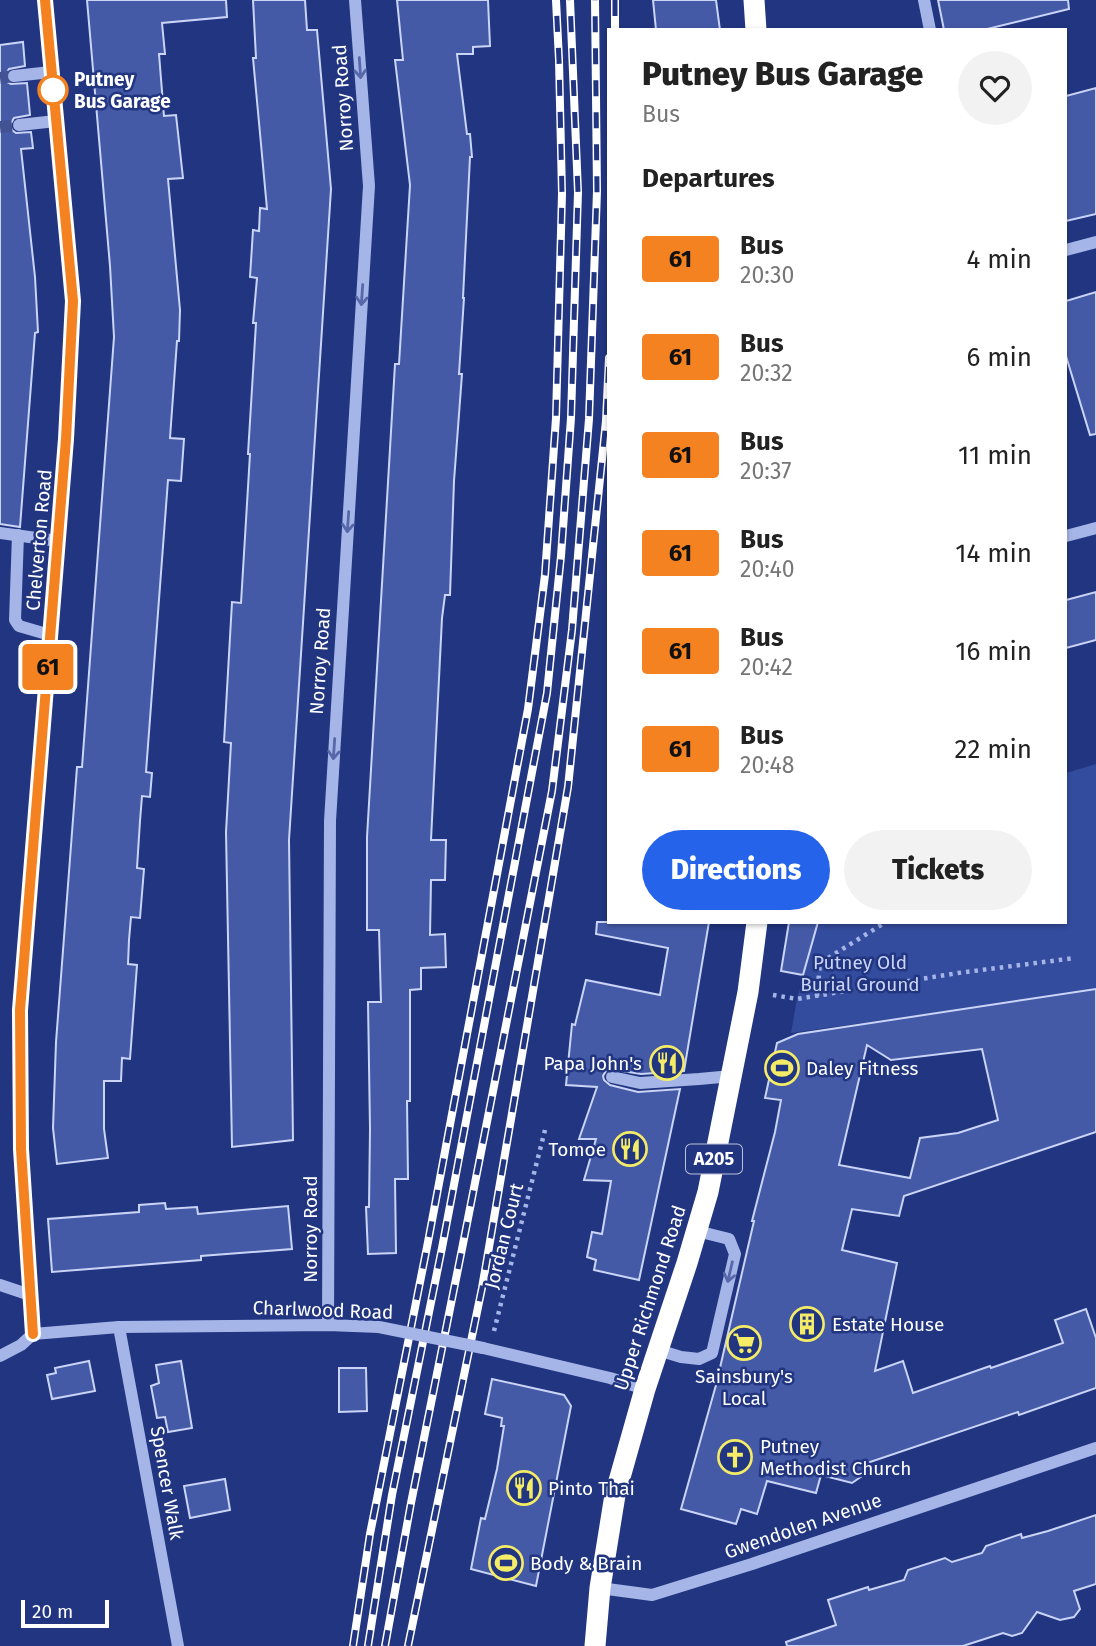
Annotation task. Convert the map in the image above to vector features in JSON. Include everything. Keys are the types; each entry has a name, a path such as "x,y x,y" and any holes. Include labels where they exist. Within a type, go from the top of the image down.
{"highway":[{"path":"754,0 756,28"},
{"name":"Upper Richmond Road","path":"596,1646 600,1588 615,1495 645,1389 708,1192 748,992 757,924"}],"street":[{"name":"Chelverton Road","path":"33,1334 21,1149 20,1010 66,439 73,301 45,0"},
{"name":"Norroy Road","path":"328,1325 330,821 369,186 355,0"},
{"path":"924,0 930,28"},
{"path":"14,76 51,72"},
{"path":"19,125 56,121"},
{"path":"1067,250 1096,242"},
{"path":"1067,536 1096,528"},
{"path":"0,533 58,541"},
{"path":"18,535 15,620 19,626 50,635"},
{"path":"612,1077 640,1083 732,1076"},
{"path":"658,1350 699,1359 712,1353 734,1254 729,1239 696,1231"},
{"path":"0,1285 30,1295"},
{"name":"Charlwood Road","path":"0,1356 21,1345 33,1334 119,1327 379,1327 486,1349 610,1378 645,1389"},
{"name":"Spencer Walk","path":"119,1327 177,1646"},
{"name":"Gwendolen Avenue","path":"600,1588 652,1595 1096,1448"}],"path":[{"path":"817,996 820,963 883,924"},
{"path":"748,992 797,999 958,973 1075,958"},
{"name":"Jordan Court","path":"486,1349 545,1130"}],"green space":[{"name":"Putney Old Burial Ground","path":"1096,764 1096,990 791,1033 797,999 817,924 1067,924 1067,773"}],"building":[{"path":"87,0 226,0 227,17 162,23 165,54 159,54 164,116 176,115 183,178 168,179 180,310 170,438 184,439 181,481 168,480 146,772 152,773 150,797 142,796 140,821 137,868 144,869 140,918 131,917 129,940 128,964 137,965 130,1059 122,1058 121,1081 104,1081 104,1129 108,1158 57,1164 53,1128 56,1042 77,767 82,767 114,337"},
{"path":"253,0 305,0 307,30 317,30 331,189 289,840 293,1140 232,1147 226,832 231,743 224,742 232,602 241,603 250,454 256,323 253,323 257,278 250,277 253,230 259,231 260,208 267,209 253,58 256,58"},
{"path":"397,0 488,0 490,46 473,47 473,54 457,54 472,157 450,595 445,595 442,618 431,840 446,840 445,880 431,880 430,935 445,934 446,967 421,968 421,989 410,990 408,1179 395,1179 396,1253 368,1254 368,1002 381,1002 379,930 367,930 367,837 395,364 399,364 410,185 395,60 403,60"},
{"path":"653,0 716,0 720,28 656,28"},
{"path":"938,0 1068,0 1069,9 991,28 944,28"},
{"path":"23,42 25,66 9,69 5,76 11,84 27,83 30,115 14,118 10,125 16,133 31,132 33,148 21,149 35,277 38,332 35,333 20,527 0,524 0,45"},
{"path":"1096,88 1096,214 1067,221 1067,96"},
{"path":"1096,292 1096,434 1090,435 1067,359 1067,301"},
{"path":"1096,592 1096,640 1067,648 1067,600"},
{"path":"597,922 709,924 684,1071 641,1074 610,1069 603,1076 610,1085 638,1092 680,1089 639,1280 594,1270 596,1260 587,1257 592,1232 602,1234 611,1181 584,1180 596,1139 579,1139 597,1087 566,1085 572,1024 575,1025 586,980 660,995 668,948 596,934"},
{"path":"789,924 817,924 803,975 781,971"},
{"path":"1096,989 1096,1132 904,1196 899,1216 852,1209 842,1250 897,1263 875,1371 903,1361 913,1393 1063,1343 1055,1320 1086,1309 1096,1338 1096,1388 870,1462 868,1472 852,1483 821,1475 816,1493 767,1481 757,1514 741,1509 736,1524 681,1509 716,1385 752,1221 775,1132 781,1100 765,1098 777,1043 798,1034","holes":["867,1045 891,1060 982,1049 998,1120 958,1133 920,1138 910,1178 839,1165"]},
{"path":"165,1203 166,1209 197,1207 198,1214 288,1206 292,1249 201,1256 201,1260 52,1272 48,1219 139,1212 139,1205"},
{"path":"89,1361 95,1391 52,1399 47,1375 56,1373 55,1368"},
{"path":"181,1361 192,1428 168,1432 165,1417 157,1418 151,1386 159,1383 156,1365"},
{"path":"339,1368 366,1368 367,1411 339,1412"},
{"path":"492,1379 564,1395 571,1406 536,1586 471,1569 481,1518 485,1519 497,1469 504,1426 501,1426 502,1418 485,1414"},
{"path":"225,1479 230,1510 190,1518 184,1486"},
{"path":"1096,1515 1096,1584 1074,1591 1080,1609 1074,1617 1060,1620 1037,1612 1022,1633 1012,1636 1003,1633 963,1646 787,1646 786,1642 836,1625 828,1600 868,1587 869,1590 904,1580 908,1570 945,1558 952,1562 982,1553 986,1546 1021,1534 1022,1538"}],"tunnel":[{"path":"0,78 14,76"},
{"path":"0,127 19,125"}],"railway":[{"path":"353,1646 370,1534 528,709 545,575 556,418 562,194 556,0"},
{"path":"368,1646 392,1495 442,1248 547,693 571,418 578,192 570,0"},
{"path":"385,1646 552,791 572,630 589,419 597,191 595,0"},
{"path":"615,0 615,28"},
{"path":"408,1646 482,1288 568,787 607,400"}],"bus line":[{"name":"61","path":"33,1334 21,1149 20,1010 66,439 73,301 45,0"}],"place":[{"name":"Putney Bus Garage","path":"53,90"},
{"name":"Papa John's","path":"667,1063"},
{"name":"Daley Fitness","path":"782,1068"},
{"name":"Tomoe","path":"630,1149"},
{"name":"Estate House","path":"807,1324"},
{"name":"Sainsbury's Local","path":"744,1343"},
{"name":"Putney Methodist Church","path":"735,1457"},
{"name":"Pinto Thai","path":"524,1488"},
{"name":"Body & Brain","path":"506,1563"}]}
